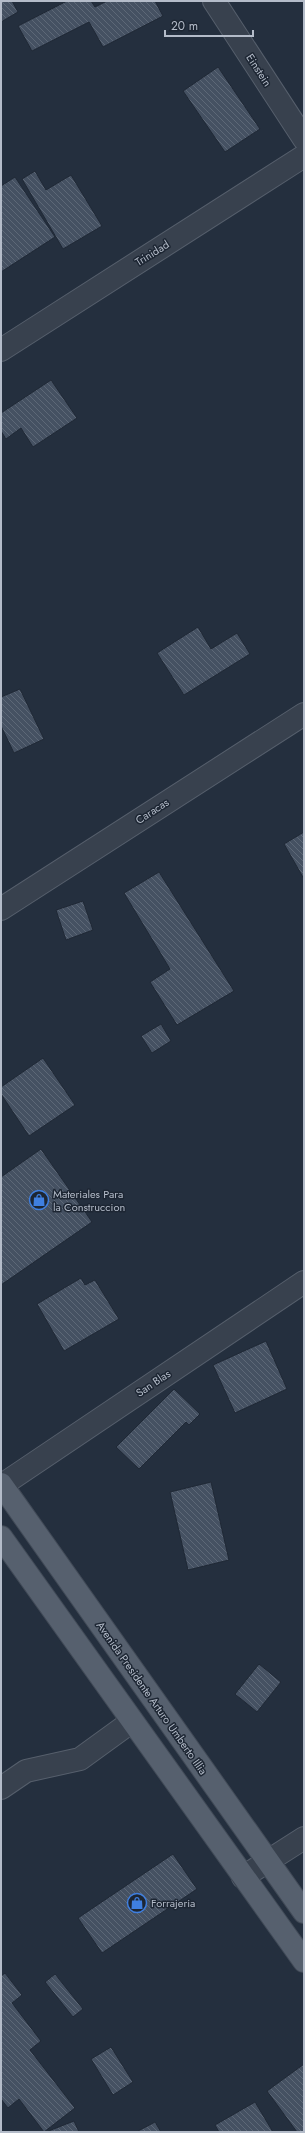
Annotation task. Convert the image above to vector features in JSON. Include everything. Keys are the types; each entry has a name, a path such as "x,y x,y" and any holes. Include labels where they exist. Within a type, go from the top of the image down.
{"main road":[{"name":"Avenida Presidente Arturo Umberto Illia","path":"2,1485 267,1862 304,1912"},
{"path":"1,1537 131,1722 304,1961"}],"street":[{"name":"Einstein","path":"214,1 304,139"},
{"name":"Trinidad","path":"1,350 304,156"},
{"name":"Caracas","path":"1,909 304,714"},
{"name":"San Blas","path":"2,1485 304,1282"},
{"path":"1,1788 26,1771 80,1759 131,1722"},
{"path":"243,1877 304,1838"}],"building":[{"path":"1,1 12,1 18,12 1,22"},
{"path":"67,1 91,1 95,7 107,1 155,1 163,16 103,47 89,22 32,51 18,26"},
{"path":"218,67 260,129 225,152 183,91"},
{"path":"35,171 46,190 71,175 102,226 63,249 22,179"},
{"path":"15,177 55,237 1,272 1,186"},
{"path":"51,380 77,418 33,447 21,428 6,439 1,431 1,413"},
{"path":"198,627 211,649 237,633 250,654 184,695 157,653"},
{"path":"20,689 44,739 14,753 1,726 1,697"},
{"path":"304,832 304,879 284,844"},
{"path":"159,872 234,991 177,1025 150,982 170,969 124,893"},
{"path":"83,901 93,930 66,940 56,910"},
{"path":"161,1024 171,1041 152,1053 141,1036"},
{"path":"43,1058 75,1105 29,1136 1,1094 1,1087"},
{"name":"Materiales Para la Construccion","path":"41,1149 92,1222 1,1285 1,1177"},
{"path":"81,1278 85,1285 95,1280 119,1319 64,1351 37,1304"},
{"path":"266,1341 287,1389 235,1413 213,1365"},
{"path":"174,1389 200,1414 189,1425 186,1422 139,1469 116,1447"},
{"path":"211,1482 229,1560 188,1570 170,1492"},
{"path":"259,1664 281,1682 257,1712 235,1694"},
{"name":"Forrajeria","path":"173,1854 197,1889 102,1953 78,1918"},
{"path":"5,1973 22,1995 12,2003 41,2041 30,2050 75,2108 44,2132 19,2099 8,2108 1,2099 1,1976"},
{"path":"55,1974 83,2009 73,2017 45,1982"},
{"path":"111,2047 133,2082 113,2095 91,2059"},
{"path":"304,2064 304,2132 297,2132 267,2091"},
{"path":"255,2102 273,2132 219,2132 215,2125"},
{"path":"74,2121 79,2132 46,2132"},
{"path":"155,2122 161,2132 138,2131"}],"place":[{"name":"Materiales Para la Construccion","path":"39,1200"},
{"name":"Forrajeria","path":"137,1903"}]}
